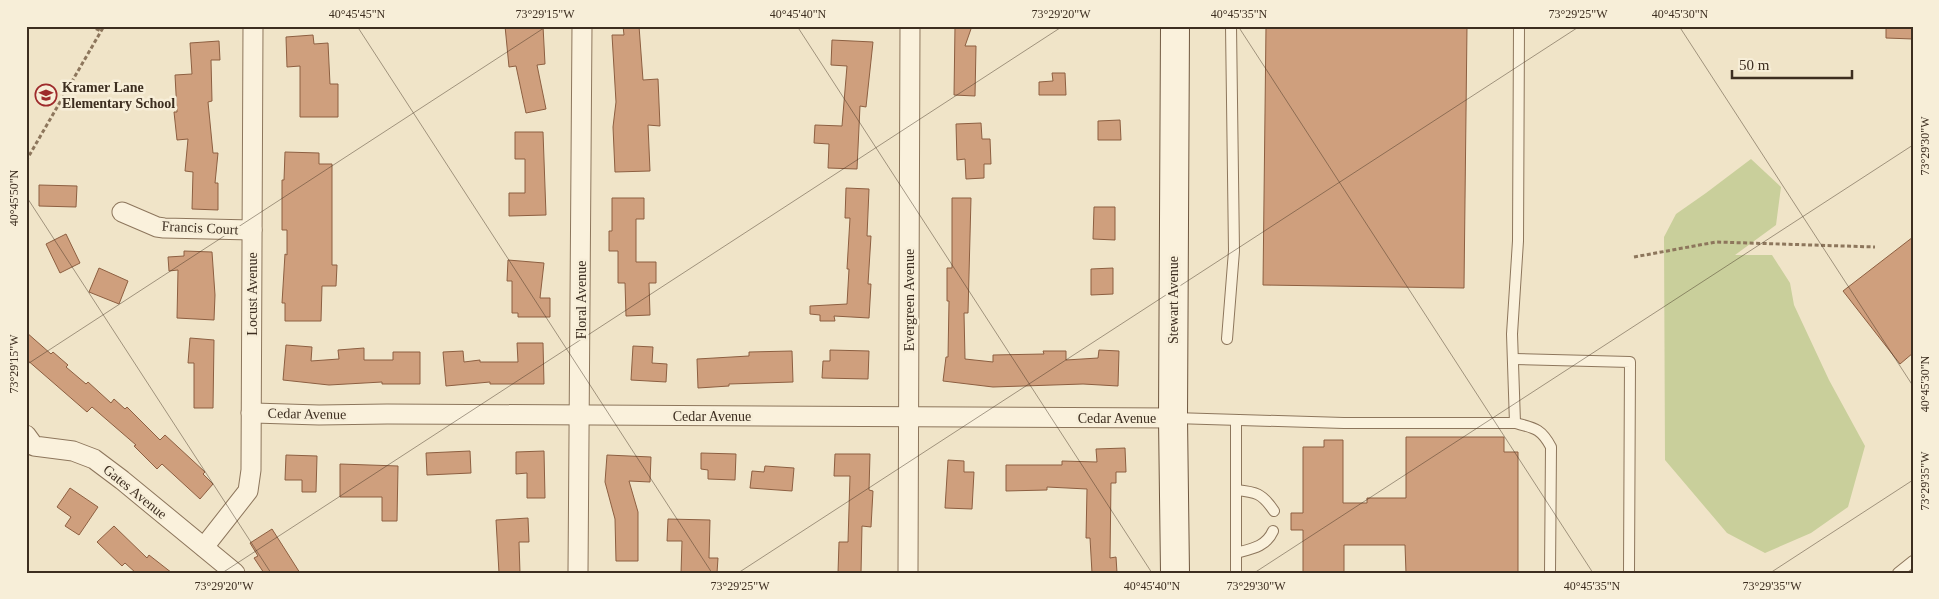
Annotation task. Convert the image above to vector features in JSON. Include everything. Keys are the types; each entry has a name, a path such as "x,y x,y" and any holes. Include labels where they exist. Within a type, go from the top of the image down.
{"main road":[{"name":"Stewart Avenue","path":"1175,26 1173,418 1175,573"}],"street":[{"name":"Locust Avenue","path":"204,547 248,491 251,470 253,26"},
{"name":"Floral Avenue","path":"578,573 582,26"},
{"name":"Evergreen Avenue","path":"908,573 910,26"},
{"name":"Francis Court","path":"122,212 157,227 164,228 252,230"},
{"name":"Cedar Avenue","path":"252,413 319,415 1173,418"},
{"name":"Gates Avenue","path":"29,444 73,451 94,459 234,573"}],"lane":[{"path":"1227,339 1234,250 1232,26"},
{"path":"1515,423 1512,334 1518,241 1519,26"},
{"path":"1514,359 1630,362 1629,573"},
{"path":"1173,418 1344,423 1515,423 1541,432 1551,447 1550,573"},
{"path":"1236,420 1236,573"},
{"path":"1236,490 1261,495 1274,511"},
{"path":"1236,553 1259,546 1270,537 1273,531"},
{"path":"1898,573 1913,561"}],"path":[{"path":"90,26 101,32"},
{"path":"26,161 104,26"},
{"path":"1634,257 1716,242 1875,247"}],"green space":[{"path":"1751,159 1781,187 1776,225 1735,255 1772,255 1790,283 1794,305 1829,380 1865,446 1848,507 1811,533 1765,553 1727,533 1665,460 1664,237 1676,214"}],"building":[{"path":"505,26 543,26 545,64 537,65 546,109 526,113 516,66 509,67"},
{"path":"623,26 639,26 643,80 658,79 660,126 648,125 650,171 615,172 613,127 616,102 612,35 624,35"},
{"path":"955,26 972,26 965,46 976,46 975,96 954,95"},
{"path":"1266,26 1467,26 1464,288 1263,285"},
{"path":"1886,26 1913,26 1913,39 1886,38"},
{"path":"313,35 314,44 328,43 330,84 338,84 338,117 300,117 300,66 287,67 286,37"},
{"path":"832,40 873,42 866,107 860,106 857,169 828,168 829,144 814,143 815,125 842,126 847,66 831,65"},
{"path":"219,41 220,60 211,60 212,101 208,102 213,153 218,153 215,183 218,183 218,210 192,209 193,172 185,171 188,139 177,140 174,112 177,112 175,75 192,74 190,43"},
{"path":"1052,73 1065,73 1066,95 1039,95 1039,82 1053,81"},
{"path":"1120,120 1121,140 1098,140 1098,121"},
{"path":"981,123 982,139 990,139 991,164 984,164 984,178 966,179 965,159 957,160 956,124"},
{"path":"515,132 543,132 546,215 509,216 509,193 525,193 525,159 515,159"},
{"path":"285,152 319,153 319,164 332,164 332,265 337,265 336,286 322,286 321,321 285,321 285,303 282,303 285,254 287,255 287,230 282,230 282,180 284,180"},
{"path":"39,185 77,186 76,207 39,206"},
{"path":"846,188 869,189 867,236 871,236 868,284 871,284 869,318 834,316 835,321 820,321 820,315 810,314 810,306 847,304 850,218 845,218"},
{"path":"612,198 644,198 644,219 636,219 636,262 656,262 656,283 649,283 650,315 626,316 625,283 618,283 618,251 609,251 609,231 612,231"},
{"path":"952,198 971,198 968,313 964,313 965,359 993,362 993,355 1044,354 1043,351 1066,351 1066,360 1098,358 1099,350 1119,351 1118,386 1083,384 993,387 943,381 946,357 948,357 949,301 947,301 947,268 952,268"},
{"path":"1094,207 1115,207 1115,240 1093,239"},
{"path":"66,234 80,263 60,273 46,244"},
{"path":"1913,237 1913,353 1900,364 1843,291"},
{"path":"184,251 212,252 215,295 214,320 177,318 178,270 169,271 168,257 184,256"},
{"path":"508,260 544,263 540,298 550,298 550,317 518,317 518,313 512,313 512,281 507,281"},
{"path":"99,268 128,281 119,304 89,292"},
{"path":"1113,268 1113,294 1091,295 1091,269"},
{"path":"26,332 51,354 53,352 68,365 66,367 86,384 88,382 111,403 114,399 125,409 127,407 160,440 165,435 205,472 203,474 213,484 200,499 162,464 157,469 134,446 136,445 92,407 87,412 26,359"},
{"path":"190,338 214,340 213,408 194,408 194,363 188,363"},
{"path":"517,343 543,343 544,384 490,384 490,382 446,386 443,352 463,351 464,362 480,360 480,362 518,362"},
{"path":"286,345 312,347 311,361 339,359 338,350 364,348 364,360 393,360 393,352 420,352 420,384 382,384 382,382 329,385 283,380"},
{"path":"633,346 653,347 652,363 667,364 666,382 631,380"},
{"path":"830,350 869,351 868,379 822,378 823,361 830,361"},
{"path":"792,351 793,382 729,384 729,386 698,388 697,359 749,356 749,352"},
{"path":"1406,437 1504,437 1504,452 1518,452 1518,573 1406,573 1405,545 1344,545 1344,573 1303,573 1303,530 1291,530 1291,513 1303,513 1303,447 1324,447 1324,440 1343,440 1343,503 1367,503 1367,498 1406,498"},
{"path":"1125,448 1126,472 1116,472 1116,483 1111,483 1110,558 1116,557 1117,573 1092,573 1090,538 1086,538 1087,489 1047,487 1047,490 1006,491 1006,465 1062,465 1062,461 1097,462 1096,449"},
{"path":"470,451 471,473 427,475 426,453"},
{"path":"544,451 545,498 527,498 527,473 516,474 516,452"},
{"path":"701,453 736,454 735,480 708,479 708,470 701,469"},
{"path":"835,454 870,454 869,490 873,491 871,527 862,526 861,573 838,573 839,542 848,542 850,476 834,476"},
{"path":"286,455 317,456 316,492 302,492 302,480 285,480"},
{"path":"607,455 651,457 650,482 629,481 638,512 638,561 616,561 615,519 605,482"},
{"path":"948,460 964,461 964,472 974,472 972,509 945,508"},
{"path":"340,464 398,466 397,521 382,521 382,497 340,497"},
{"path":"765,466 794,468 792,491 750,488 752,471 764,472"},
{"path":"70,488 98,507 79,535 65,526 71,517 57,507"},
{"path":"528,518 529,542 519,542 520,573 499,573 496,520"},
{"path":"668,519 710,520 709,558 718,558 717,573 681,573 682,541 667,541"},
{"path":"114,526 147,558 149,555 172,573 136,573 125,563 122,566 97,542"},
{"path":"272,529 300,573 264,573 254,558 258,556 250,543"}],"place":[{"name":"Kramer Lane Elementary School","path":"46,95"}]}
